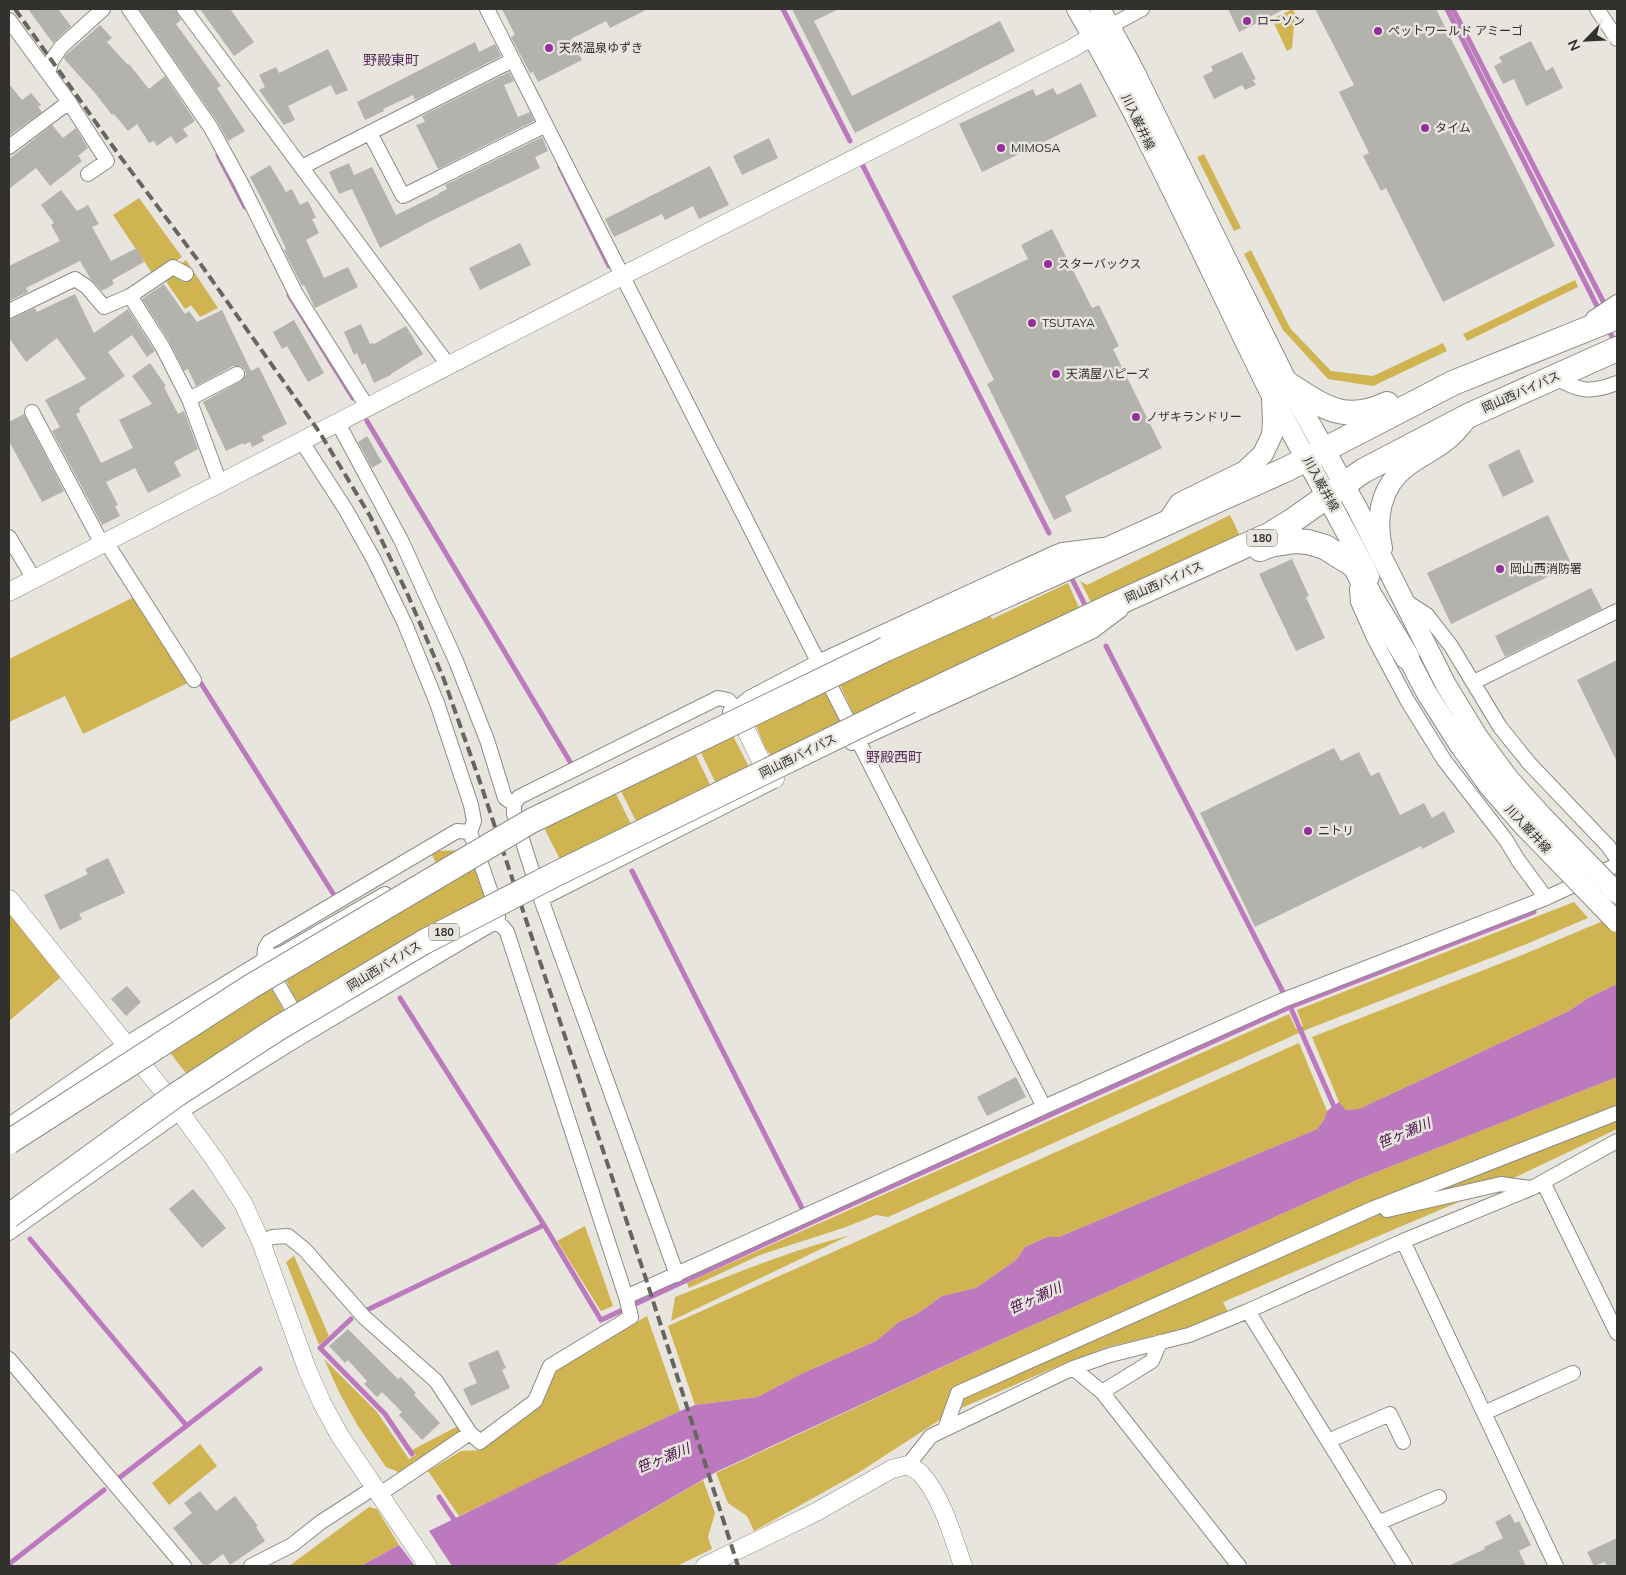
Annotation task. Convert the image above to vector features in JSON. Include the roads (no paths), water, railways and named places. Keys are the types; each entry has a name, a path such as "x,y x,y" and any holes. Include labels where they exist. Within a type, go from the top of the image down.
{"highway":[{"path":"9,1142 250,987 531,821 886,649 1269,477 1454,382 1557,340 1587,325 1617,317"},
{"name":"岡山西バイパス","path":"9,1216 184,1090 278,1029 424,942 556,874 910,701 1152,587 1269,535 1363,471 1470,415 1609,352"},
{"path":"1280,389 1339,412 1359,413 1376,409 1422,388 1454,382"},
{"path":"1189,572 1222,565 1270,545 1295,541 1318,544 1336,552 1358,572 1370,596 1408,657"}],"main road":[{"name":"川入巌井線","path":"1077,9 1101,31 1132,65 1222,251 1280,389 1336,490 1387,568 1446,685 1477,736 1508,778 1617,894"},
{"name":"川入巌井線","path":"1100,9 1101,31"},
{"path":"1167,522 1180,503 1245,471 1263,454 1272,435 1273,420 1280,389"},
{"path":"1387,568 1381,544 1380,512 1388,487 1394,477 1407,466 1448,439 1470,415"},
{"name":"川入巌井線","path":"1336,490 1347,532 1426,692 1459,744 1489,786 1522,824 1617,922"},
{"path":"1336,490 1333,520 1358,572"}],"street":[{"path":"48,73 52,60 61,47 102,9"},
{"path":"129,9 211,128 240,181 296,294 368,408"},
{"path":"184,9 450,366"},
{"path":"487,9 1044,1106"},
{"path":"9,592 622,276 1071,49 1142,9"},
{"path":"1597,9 1617,39"},
{"path":"9,20 69,102 107,161 88,174"},
{"path":"302,167 513,60"},
{"path":"9,147 69,102"},
{"path":"370,133 403,196 546,125"},
{"path":"9,311 75,279 87,287 104,307 130,296 173,267 186,274"},
{"path":"130,296 162,346 189,399 220,483"},
{"path":"1587,325 1617,302"},
{"path":"189,399 237,374"},
{"path":"1555,377 1568,386 1591,391 1617,383"},
{"path":"32,412 104,543 194,680"},
{"path":"338,423 401,540 456,661 487,740 505,798 514,804"},
{"path":"9,1233 180,1112 296,1040 495,922 498,918 498,913 470,832 474,821 471,805 436,703 405,624 374,560 346,510 302,442"},
{"path":"9,537 34,579"},
{"path":"562,795 736,709 749,698 818,662 1050,555 1074,548 1123,543"},
{"path":"1358,572 1358,602 1374,638 1407,700 1444,760 1506,840 1546,898"},
{"path":"541,898 858,740 1016,668 1092,630 1152,587"},
{"path":"1404,600 1427,615 1451,646 1500,727 1529,763 1608,846 1617,859"},
{"path":"1474,682 1617,611"},
{"path":"677,1275 541,898 517,824 514,804 519,797 544,784 718,698 728,700 736,709 762,763 776,780"},
{"path":"296,1040 300,1022 264,960 269,942 457,831 470,832"},
{"path":"9,1125 126,1044 264,960 283,953 436,864"},
{"path":"628,1304 677,1275 1044,1106 1281,1001 1546,898 1617,865"},
{"path":"9,899 180,1112 243,1203 261,1242 307,1369 322,1403 340,1436 428,1566"},
{"path":"261,1242 272,1237 288,1236 305,1250 364,1317 436,1381 470,1432 480,1442 535,1401 550,1366 631,1317 508,932 495,922"},
{"path":"945,1429 958,1393 1374,1208 1617,1113"},
{"path":"705,1566 816,1512 892,1469 908,1465 931,1436 1073,1368 1110,1355 1189,1335 1248,1311 1403,1241 1537,1185 1617,1141"},
{"path":"1374,1208 1390,1210 1501,1184 1537,1185"},
{"path":"1537,1185 1617,1333"},
{"path":"1403,1241 1556,1566"},
{"path":"1248,1311 1405,1566"},
{"path":"1102,1392 1152,1361 1160,1342"},
{"path":"9,1359 184,1566"},
{"path":"1073,1368 1102,1392 1239,1566"},
{"path":"1484,1412 1573,1373"},
{"path":"1328,1441 1390,1414 1403,1442"},
{"path":"251,1566 292,1545 321,1522 380,1494 470,1432"},
{"path":"908,1465 920,1472 930,1486 942,1509 963,1566"},
{"path":"1378,1523 1439,1497"}],"water":[{"name":"笹ヶ瀬川","path":"1617,984 1617,1077 1364,1177 1000,1340 716,1472 554,1566 452,1566 429,1531 680,1411 695,1405 758,1397 801,1374 876,1341 899,1322 917,1314 942,1296 976,1288 1016,1260 1025,1247 1047,1237 1059,1237 1317,1129 1324,1120 1327,1111 1339,1102 1346,1110 1359,1109 1569,1011 1588,998"},
{"path":"399,1545 415,1566 361,1566"}],"waterway":[{"path":"783,9 850,141"},
{"path":"1447,9 1600,312"},
{"path":"1453,9 1606,307"},
{"path":"218,155 245,207"},
{"path":"862,164 1049,533"},
{"path":"560,167 609,266"},
{"path":"289,295 353,398"},
{"path":"1607,327 1616,344"},
{"path":"367,421 572,765"},
{"path":"1071,577 1087,609"},
{"path":"1106,646 1284,994"},
{"path":"197,677 334,895"},
{"path":"632,871 803,1210"},
{"path":"400,998 544,1225 601,1320 810,1223 1290,1007 1534,912"},
{"path":"1289,1004 1336,1111"},
{"path":"367,1310 544,1225"},
{"path":"30,1239 186,1425"},
{"path":"351,1319 320,1348 385,1414 412,1454"},
{"path":"119,1478 260,1369"},
{"path":"9,1564 104,1490"},
{"path":"439,1497 457,1524"}],"railway":[{"path":"15,9 119,155 197,259 320,433 370,516 407,593 443,677 479,779 646,1279 738,1566"}],"place":[{"name":"ローソン","path":"1247,21"},
{"name":"ペットワールド アミーゴ","path":"1378,31"},
{"name":"天然温泉ゆずき","path":"549,48"},
{"name":"タイム","path":"1425,128"},
{"name":"MIMOSA","path":"1001,148"},
{"name":"スターバックス","path":"1048,264"},
{"name":"TSUTAYA","path":"1032,323"},
{"name":"天満屋ハピーズ","path":"1056,374"},
{"name":"ノザキランドリー","path":"1136,417"},
{"name":"岡山西消防署","path":"1500,569"},
{"name":"ニトリ","path":"1308,831"}],"district":[{"name":"野殿東町","path":"391,60"},
{"name":"野殿西町","path":"894,757"}]}
